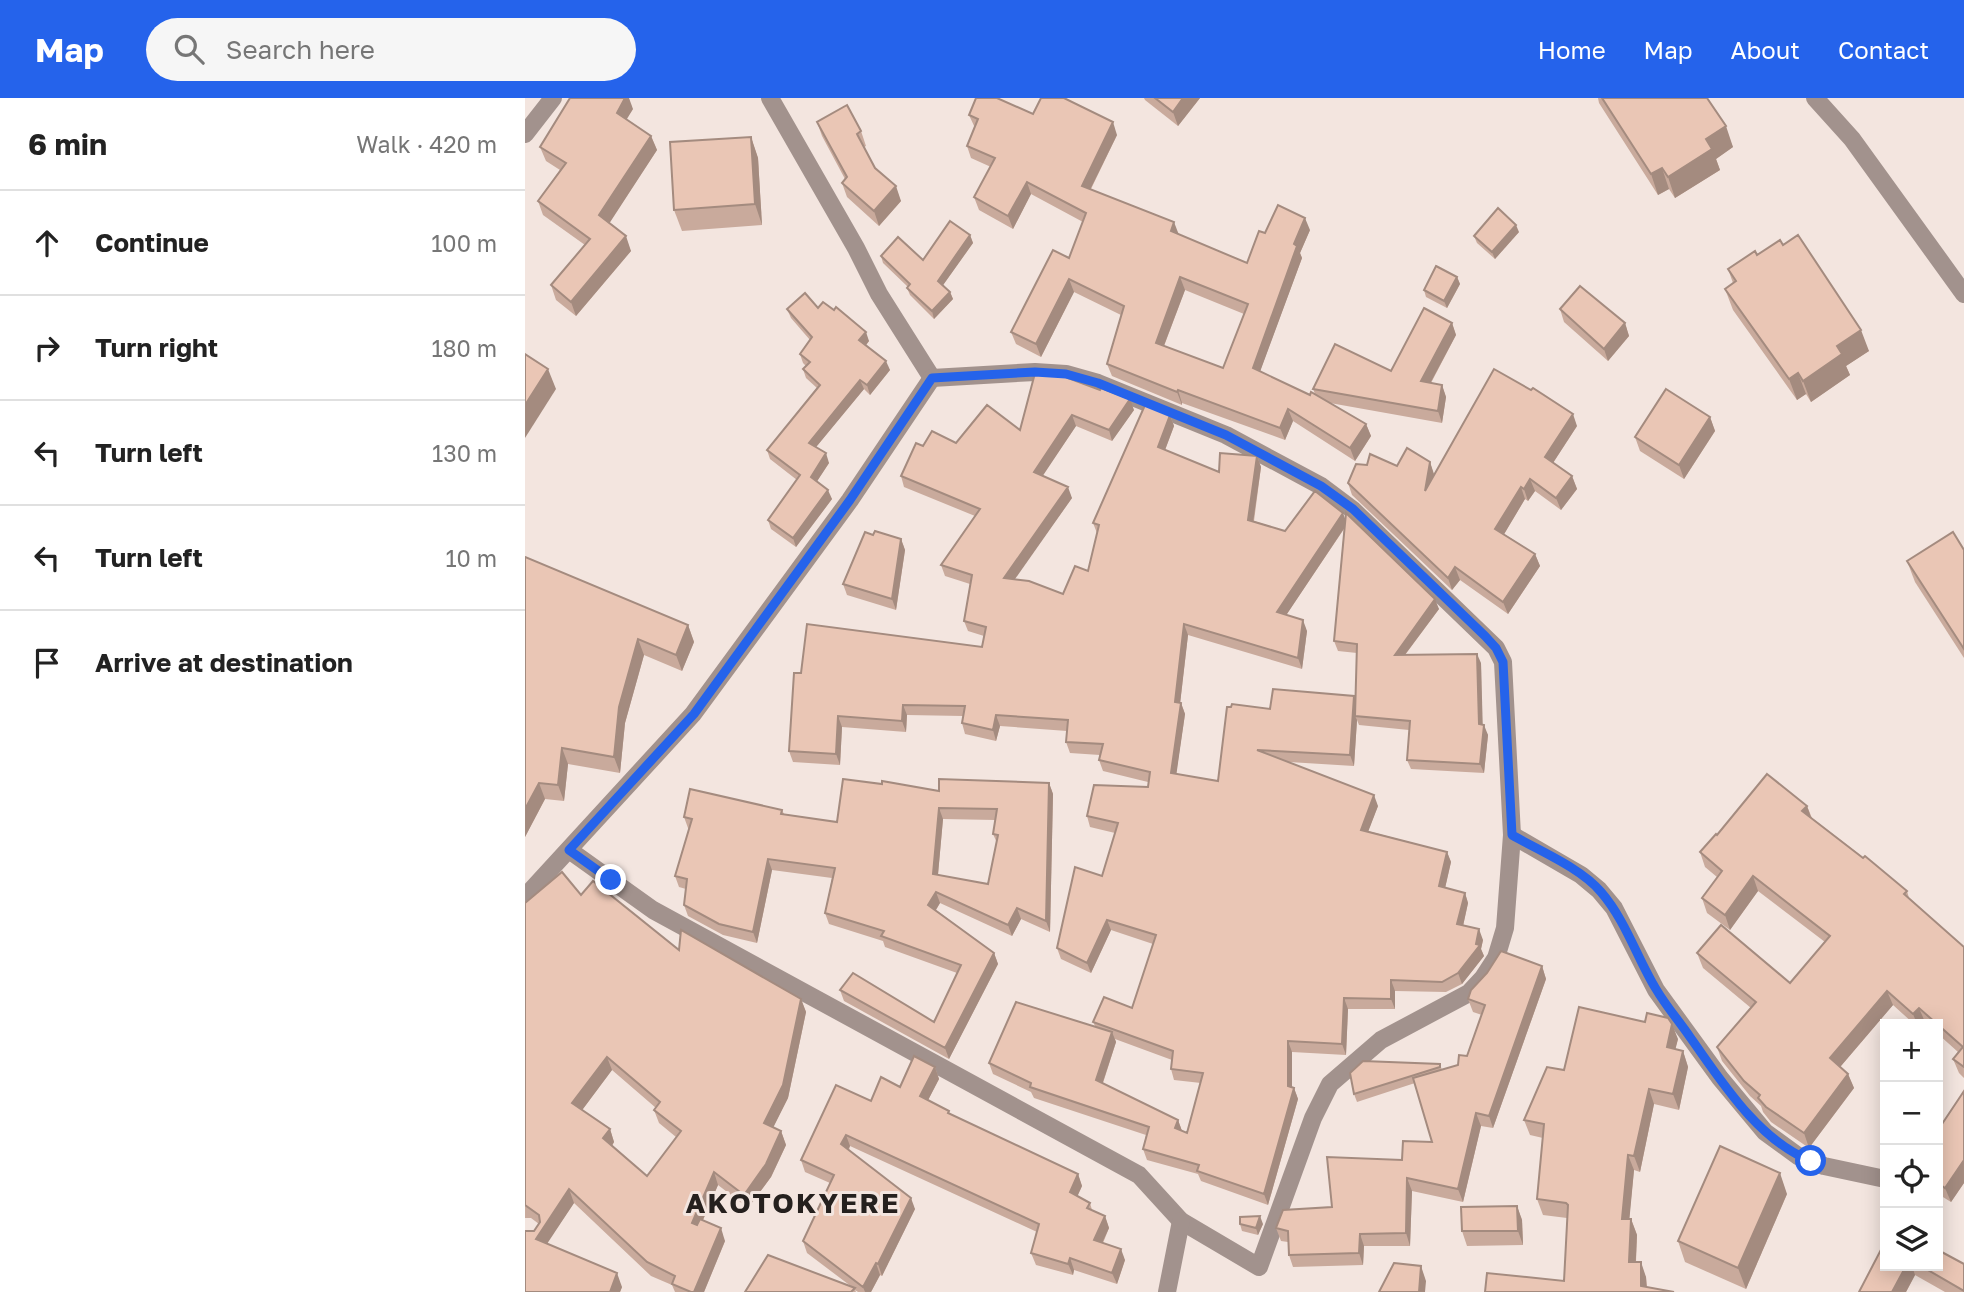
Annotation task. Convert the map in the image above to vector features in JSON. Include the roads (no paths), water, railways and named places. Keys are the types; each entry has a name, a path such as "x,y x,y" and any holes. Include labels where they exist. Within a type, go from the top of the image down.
{"street":[{"path":"525,134 553,98"},
{"path":"770,98 880,294 932,378"},
{"path":"1815,98 1852,139 1964,294"},
{"path":"569,850 653,909 1139,1175 1181,1221 1259,1267 1313,1118 1330,1084 1381,1040 1469,993 1483,978 1496,958 1505,928 1512,835 1503,662 1496,648 1485,636 1353,509 1321,486 1226,435 1098,383 1066,374 1035,372 932,378"},
{"path":"525,897 694,714 850,500 932,378"},
{"path":"1512,835 1581,875 1599,890 1614,908 1657,990 1720,1078 1765,1132 1798,1156 1816,1163 1880,1178"},
{"path":"1167,1292 1181,1221"}],"district":[{"name":"AKOTOKYERE","path":"793,1203"}]}
